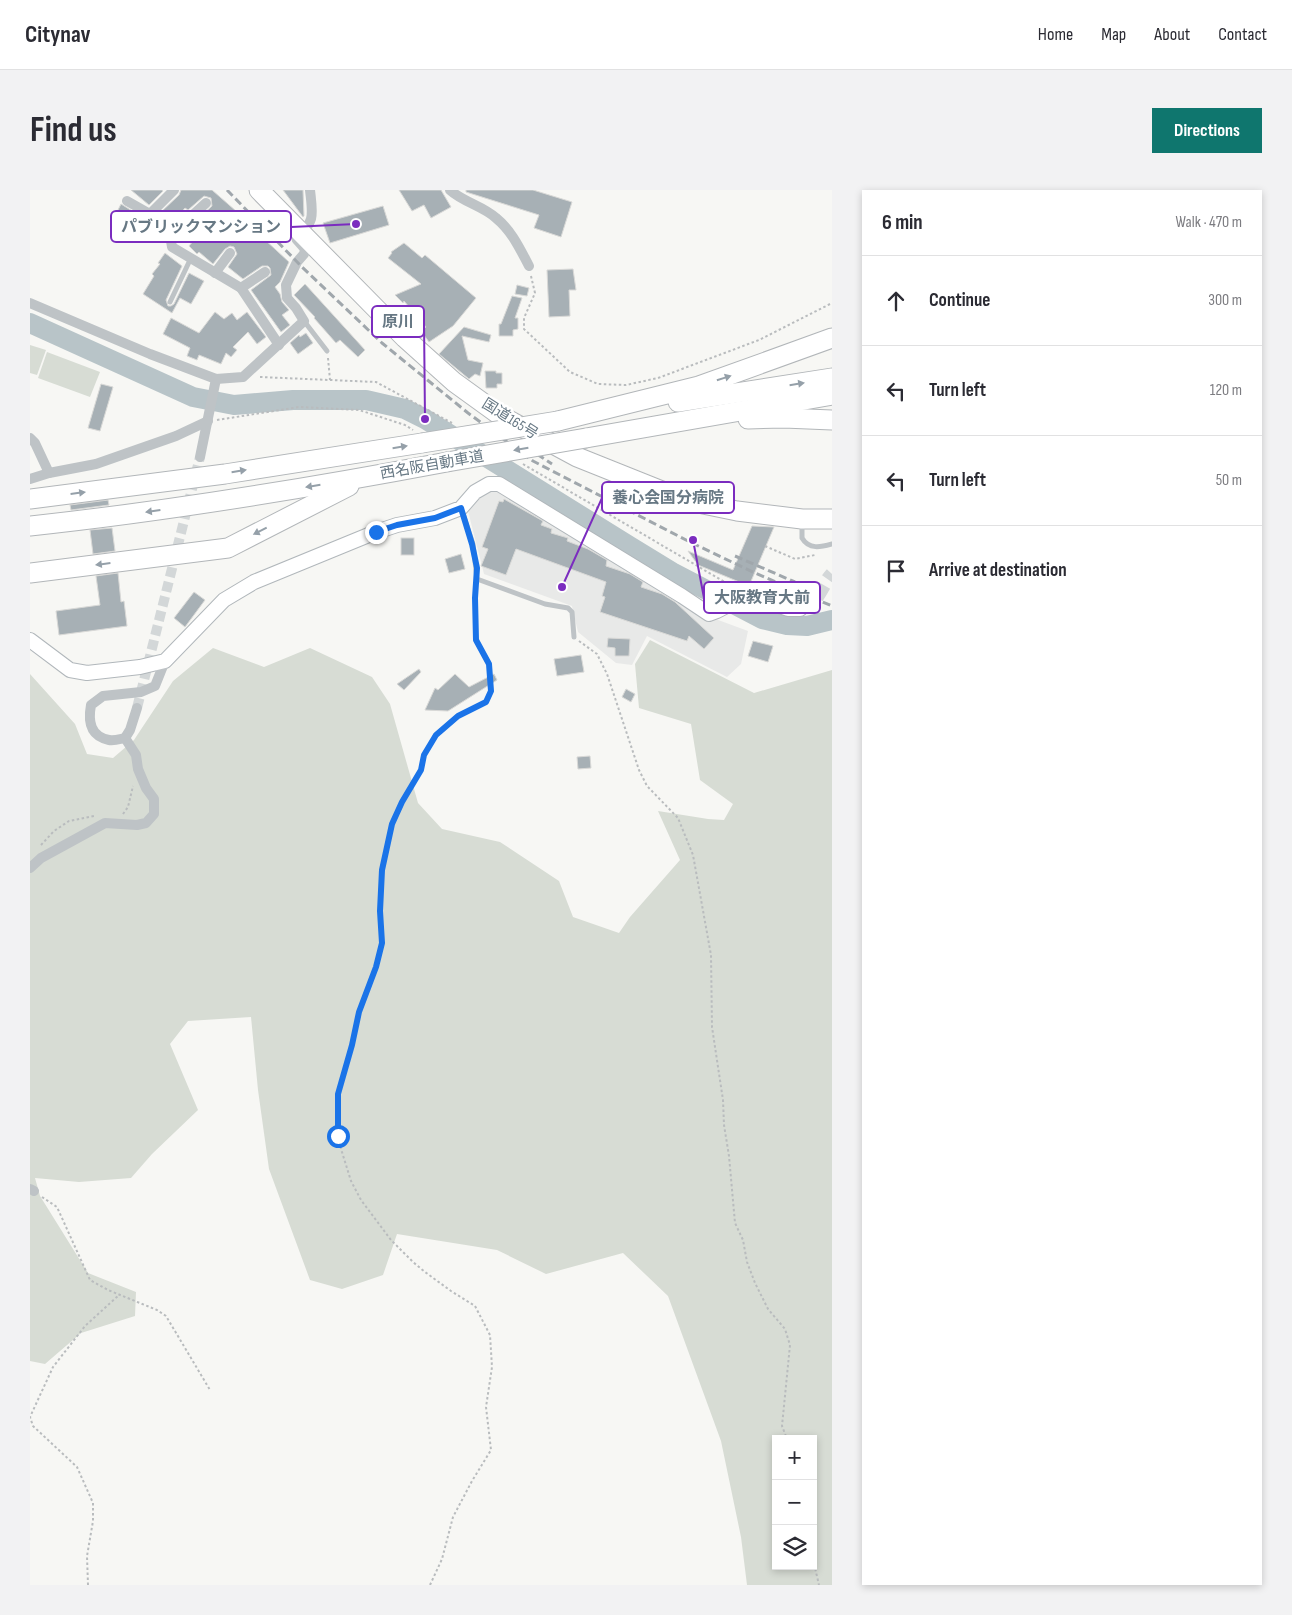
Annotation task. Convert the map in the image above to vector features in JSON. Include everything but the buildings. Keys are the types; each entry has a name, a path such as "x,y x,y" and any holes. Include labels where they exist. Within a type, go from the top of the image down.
{"highway":[{"name":"国道165号","path":"259,190 405,338 454,382 501,416 577,457 672,495 737,511 802,519 832,519"},
{"path":"558,421 699,386 832,338"},
{"name":"西名阪自動車道","path":"30,500 216,475 421,438 558,421 832,378"},
{"name":"西名阪自動車道","path":"30,526 223,500 366,477 832,395"},
{"path":"586,438 760,418 832,420"},
{"path":"30,573 228,548 366,477"}],"street":[{"path":"150,214 174,190"},
{"path":"30,303 215,383 243,377 304,321 287,298 286,285 297,262 304,254 305,249 297,240 310,226 313,215 310,190"},
{"path":"450,190 495,217 514,237 529,266"},
{"path":"126,201 150,214 168,228 172,247 241,288 279,345"},
{"path":"170,236 206,203"},
{"path":"215,273 230,253"},
{"path":"241,288 265,272"},
{"path":"200,457 215,383"},
{"path":"30,478 96,464 176,436 208,422"},
{"path":"30,438 36,443 49,473"},
{"path":"125,738 110,740 93,730 88,720 91,705 103,696 141,692 155,686 165,661 224,600 254,582 376,532 397,525 435,518 461,508 475,492 489,484 499,484 709,614 748,595 788,609 800,609"},
{"path":"30,640 70,670 87,673 140,667 165,661"},
{"path":"125,738 130,730 137,708"},
{"path":"30,868 41,858 104,823 137,825 146,823 154,814 154,799 146,788 138,769 136,755 125,738"}],"lane":[{"path":"170,302 192,258"},
{"path":"304,321 327,351"},
{"path":"461,508 472,544 477,579 546,604 568,608 572,612 574,637"},
{"path":"802,519 802,538 804,542 808,545 819,547 832,544"}],"path":[{"path":"529,266 535,293 524,318 524,330 570,372 598,384 626,385 658,378 760,340 832,303"},
{"path":"327,351 330,380"},
{"path":"208,422 299,407 359,410 405,425 421,438"},
{"path":"766,546 795,559 823,554"},
{"path":"430,1585 442,1559 453,1517 491,1450 486,1407 492,1367 490,1335 475,1306 450,1291 413,1262 391,1240 361,1200 351,1181 338,1136 338,1094 359,1012 376,967 382,943 380,911 382,870 392,824 402,802 421,770 424,755 436,735 458,716 486,702 491,691 489,664 476,640 475,598 477,579"},
{"path":"574,637 597,654 607,674 639,770 647,786 678,818 694,855 711,955 712,1027 723,1100 724,1125 736,1223 743,1240 747,1262 755,1283 768,1309 785,1330 790,1345 782,1426 786,1435"},
{"path":"117,814 123,815 128,807 138,769"},
{"path":"36,851 54,831 69,821 95,816"},
{"path":"32,1190 57,1207 90,1280 119,1295 157,1310 166,1316 210,1390"},
{"path":"88,1585 88,1556 93,1521 93,1503 77,1467 33,1426 30,1416 53,1367 85,1326 119,1295"},
{"path":"816,1570 819,1585"}],"shaded area":[{"path":"30,345 46,350 37,375 30,373"},
{"path":"47,352 100,372 90,397 38,378"},
{"path":"496,490 702,614 748,631 741,664 727,677 647,636 632,665 616,663 578,632 572,606 484,574 468,511 485,492"},
{"path":"650,640 754,693 832,670 832,1585 747,1585 741,1537 721,1441 668,1296 623,1253 546,1274 497,1250 397,1234 383,1275 342,1289 310,1280 269,1169 258,1090 251,1017 188,1021 170,1044 198,1110 152,1154 131,1178 79,1182 35,1178 40,1196 88,1273 136,1292 135,1316 81,1333 45,1364 30,1361 30,674 75,724 87,754 113,758 134,740 173,681 213,648 264,667 310,648 372,677 390,704 418,803 442,829 500,842 559,881 573,917 619,933 630,917 680,860 658,811 724,820 733,804 700,780 691,724 639,708 635,664"}],"waterway":[{"path":"30,323 193,397 234,405 293,400 366,400 405,409 425,419 672,572 762,619 787,625 807,626 832,620"}],"tunnel":[{"path":"137,708 200,457"},
{"path":"800,609 806,607 815,599 832,574"}],"railway":[{"path":"227,190 302,267 382,343 468,413 533,461 692,543 755,573 832,606"},
{"path":"517,441 552,464"},
{"path":"735,556 795,582"}],"place":[{"name":"パブリックマンション","path":"356,224"},
{"name":"原川","path":"425,419"},
{"name":"大阪教育大前","path":"693,540"},
{"name":"養心会国分病院","path":"562,587"}],"route":[{"path":"338,1136 338,1094 359,1012 376,967 382,943 380,911 382,870 392,824 402,802 421,770 424,755 436,735 458,716 486,702 491,691 489,664 476,640 475,598 477,568 461,508 435,518 397,525 376,532"}]}
